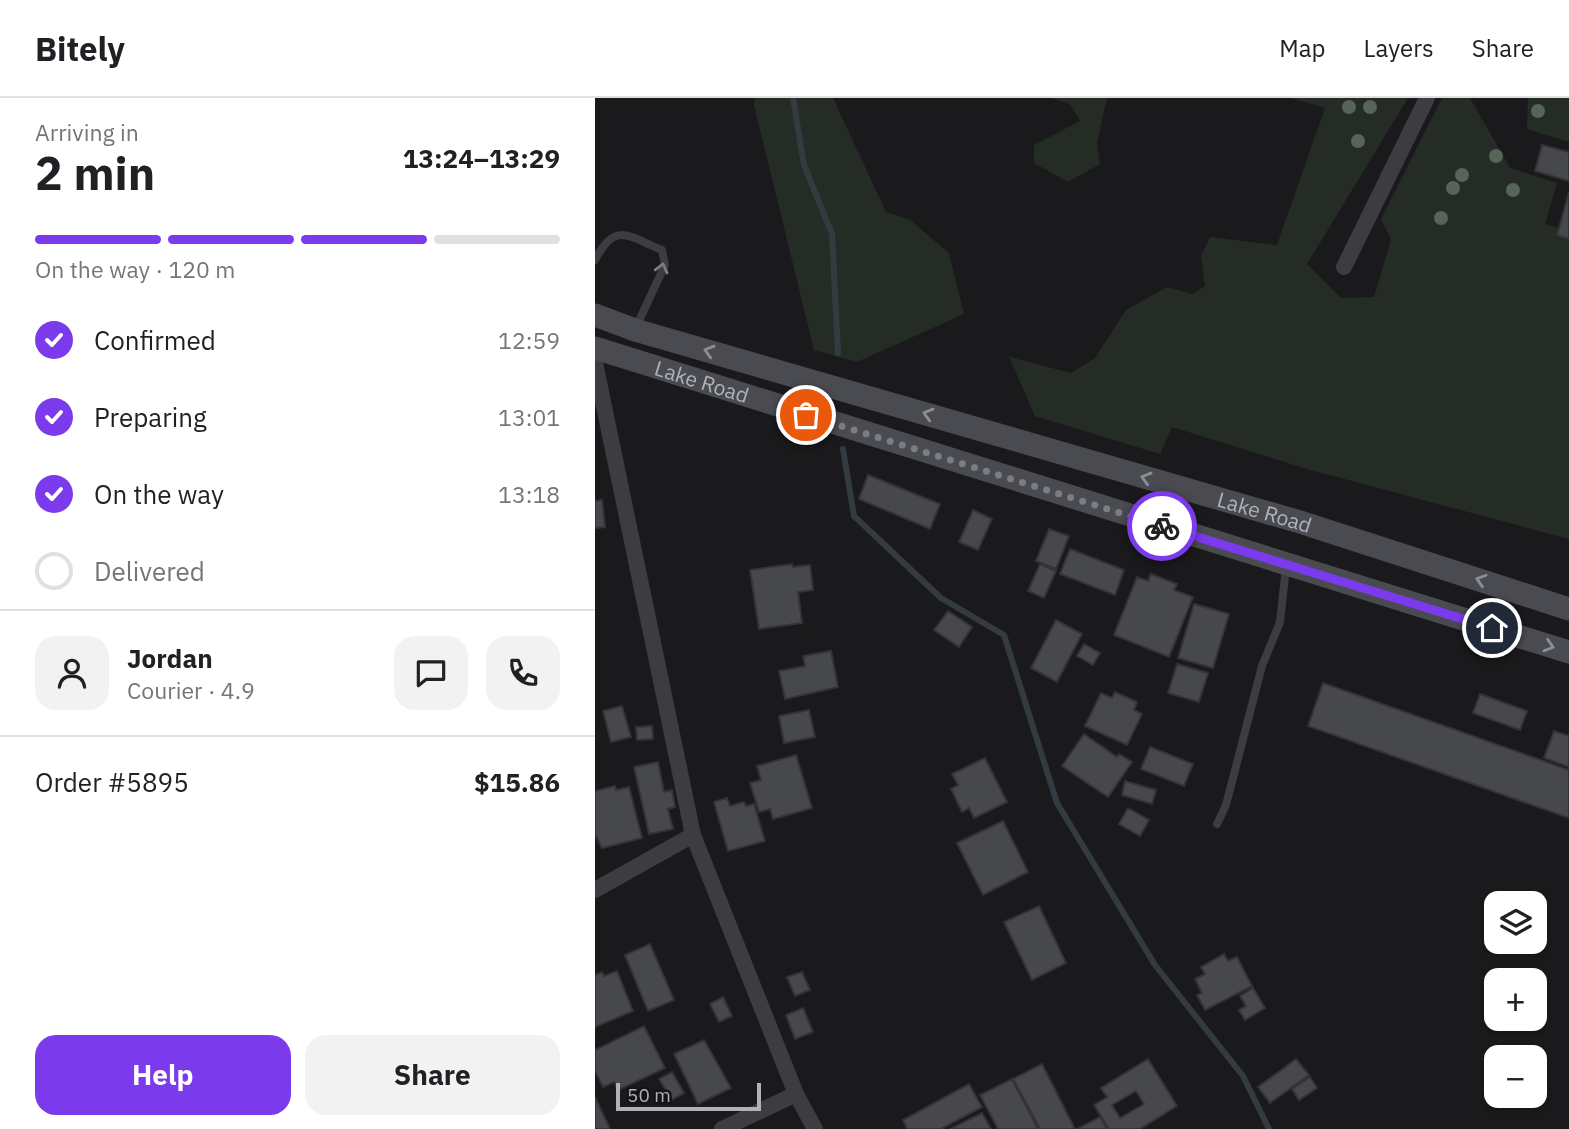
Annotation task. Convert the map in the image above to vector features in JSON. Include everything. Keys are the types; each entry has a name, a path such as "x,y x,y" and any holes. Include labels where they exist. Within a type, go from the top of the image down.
{"main road":[{"name":"Lake Road","path":"595,315 635,330 1300,522 1569,609"},
{"name":"Lake Road","path":"595,348 1569,652"}],"street":[{"path":"1344,267 1427,98"},
{"path":"595,363 693,835 796,1094 815,1129"},
{"path":"595,890 693,835"},
{"path":"722,1129 796,1094"}],"lane":[{"path":"595,260 604,242 613,234 624,234 662,250 665,265 635,330"},
{"path":"1217,824 1226,805 1262,666 1280,622 1286,564"}],"shaded area":[{"path":"755,98 833,98 886,212 910,220 949,253 964,314 857,362 814,350 754,105"},
{"path":"1051,98 1107,98 1097,142 1100,164 1068,182 1034,163 1034,145 1080,121 1070,104"},
{"path":"1291,98 1408,98 1307,264 1341,298 1374,297 1391,240 1381,219 1442,98 1470,98 1510,168 1557,183 1545,224 1569,232 1569,539 1307,469 1172,427 1160,454 1035,416 1009,357 1071,373 1095,358 1126,310 1167,287 1192,294 1205,286 1201,256 1210,237 1277,245 1325,108"},
{"path":"1528,98 1569,98 1569,142 1527,129"}],"building":[{"path":"1542,145 1569,152 1569,181 1535,171"},
{"path":"1569,192 1569,239 1557,235"},
{"path":"868,475 940,504 930,529 859,499"},
{"path":"602,500 605,527 595,528 595,501"},
{"path":"973,510 992,519 978,550 959,542"},
{"path":"1049,529 1069,536 1056,569 1036,561"},
{"path":"1070,549 1124,570 1115,595 1060,574"},
{"path":"792,564 793,567 810,565 813,590 798,592 802,623 759,629 750,570"},
{"path":"1040,564 1056,571 1044,598 1028,591"},
{"path":"1151,574 1177,584 1174,590 1193,597 1169,657 1114,635 1137,577 1148,581"},
{"path":"1194,604 1229,614 1213,668 1178,658"},
{"path":"948,611 972,627 959,647 934,630"},
{"path":"1056,620 1082,634 1057,682 1031,668"},
{"path":"1084,644 1100,653 1093,665 1077,656"},
{"path":"831,651 838,687 785,699 779,671 805,666 803,656"},
{"path":"1177,664 1208,673 1199,702 1168,693"},
{"path":"1323,683 1569,770 1569,818 1308,726"},
{"path":"1115,692 1137,702 1134,710 1142,714 1127,745 1085,726 1101,693 1112,698"},
{"path":"1480,694 1527,711 1520,730 1473,713"},
{"path":"622,706 631,737 611,742 603,711"},
{"path":"809,710 815,737 784,743 779,716"},
{"path":"652,726 653,739 637,740 636,727"},
{"path":"1554,731 1569,736 1569,767 1544,758"},
{"path":"1084,734 1117,757 1119,754 1132,762 1108,797 1062,766"},
{"path":"1150,747 1193,764 1184,786 1141,769"},
{"path":"796,755 812,808 773,819 770,809 759,812 750,783 761,780 757,766"},
{"path":"985,758 1007,802 974,818 969,808 962,812 951,789 958,785 952,774"},
{"path":"658,762 664,792 672,790 675,807 668,809 673,829 649,834 634,767"},
{"path":"1125,781 1156,790 1152,804 1122,795"},
{"path":"615,786 616,790 629,787 642,838 602,848 595,834 595,791"},
{"path":"727,798 730,806 744,802 746,806 754,804 765,841 728,851 714,802"},
{"path":"1128,808 1149,820 1140,836 1119,824"},
{"path":"1003,821 1028,872 983,895 957,843"},
{"path":"1039,906 1066,963 1032,980 1004,922"},
{"path":"650,944 674,1000 648,1011 625,955"},
{"path":"1224,954 1228,961 1237,957 1252,986 1205,1010 1197,995 1202,993 1195,979 1205,974 1201,967"},
{"path":"617,971 633,1011 595,1027 595,975 602,972 604,976"},
{"path":"802,972 810,990 795,996 787,977"},
{"path":"1253,988 1265,1008 1245,1020 1239,1010 1246,1006 1240,996"},
{"path":"723,997 732,1016 719,1022 710,1004"},
{"path":"803,1008 813,1032 795,1039 786,1015"},
{"path":"644,1026 665,1068 618,1090 614,1082 603,1087 595,1071 595,1050"},
{"path":"704,1040 731,1088 698,1104 674,1054"},
{"path":"1148,1059 1177,1106 1140,1129 1109,1129 1094,1105 1107,1097 1101,1088","holes":["1136,1091 1144,1104 1120,1118 1112,1105"]},
{"path":"1296,1059 1309,1075 1270,1103 1258,1087"},
{"path":"1042,1064 1075,1129 1040,1129 1013,1079"},
{"path":"672,1072 684,1093 672,1100 659,1079"},
{"path":"1310,1077 1317,1088 1299,1100 1292,1089"},
{"path":"1012,1079 1038,1129 998,1129 980,1095"},
{"path":"969,1084 982,1107 941,1129 907,1129 903,1120"},
{"path":"595,1097 610,1129 595,1129"},
{"path":"982,1113 991,1129 950,1129"},
{"path":"1100,1117 1107,1129 1077,1129"}],"waterway":[{"path":"793,98 804,165 832,234 838,353"},
{"path":"843,449 854,516 941,598 1004,635 1057,803 1155,965 1243,1076 1269,1129"}],"way so far":[{"path":"806,415 1162,526"}],"route":[{"path":"1162,526 1492,628"}]}
